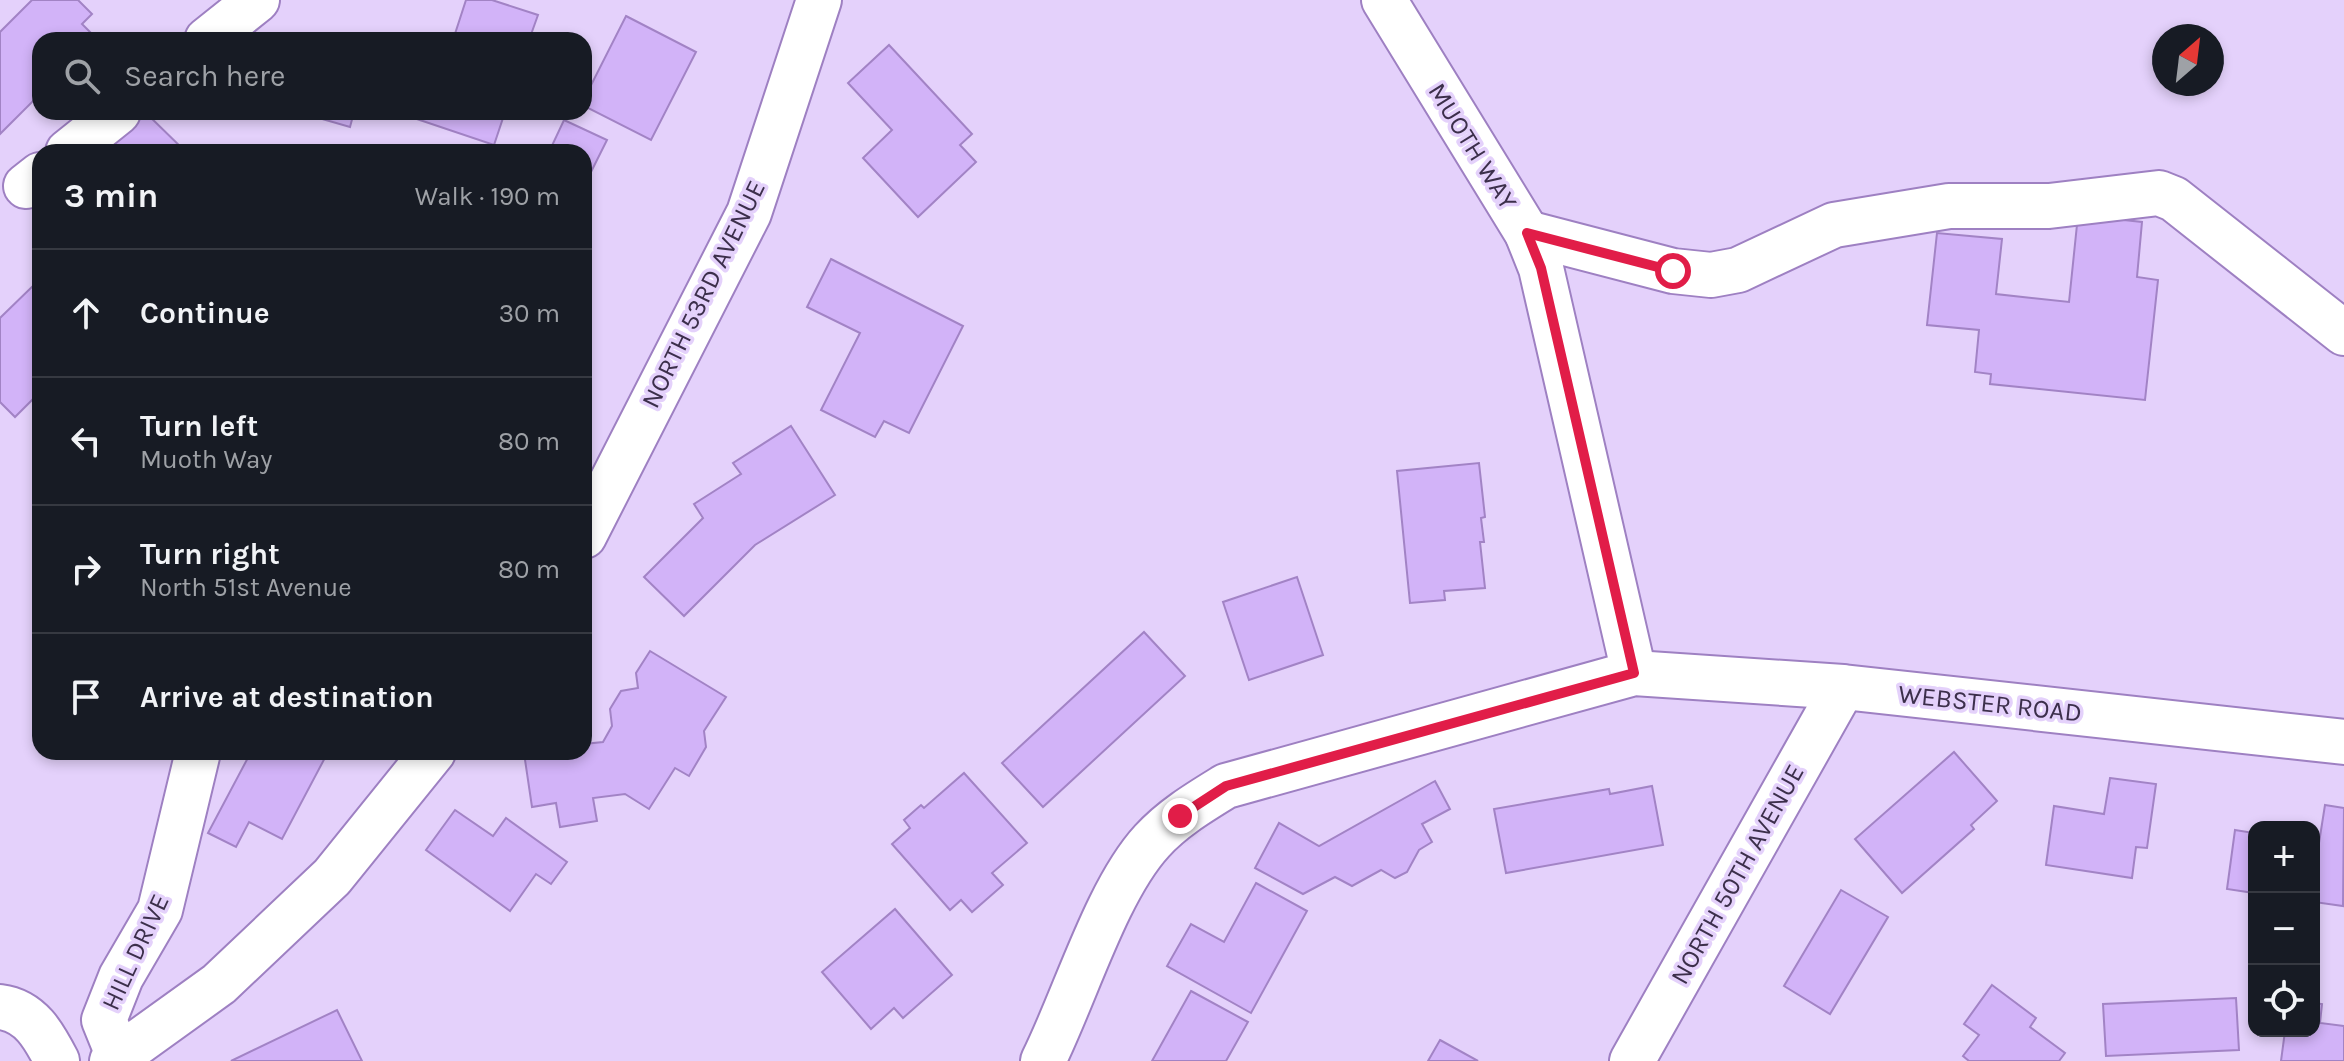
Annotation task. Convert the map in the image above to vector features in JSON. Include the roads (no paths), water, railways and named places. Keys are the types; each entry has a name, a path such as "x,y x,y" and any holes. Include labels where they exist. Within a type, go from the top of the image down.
{"street":[{"path":"217,32 257,0"},
{"name":"NORTH 53RD AVENUE","path":"592,520 749,213 819,0"},
{"name":"MUOTH WAY","path":"1390,2 1527,233 1541,268 1634,673"},
{"path":"78,144 108,120"},
{"path":"1527,233 1673,271 1711,275 1738,270 1834,225 1949,206 2049,206 2159,193 2174,199 2344,333"},
{"name":"WEBSTER ROAD","path":"1043,1061 1121,887 1151,842 1180,816 1214,793 1226,786 1634,673 1843,687 2344,742"},
{"name":"NORTH 50TH AVENUE","path":"1632,1061 1843,687"},
{"name":"HILL DRIVE","path":"116,1059 104,1020 110,997 160,910 196,760"},
{"path":"116,1059 219,984 332,877 427,760"},
{"path":"0,1007 11,1009 40,1028 57,1061"}]}
